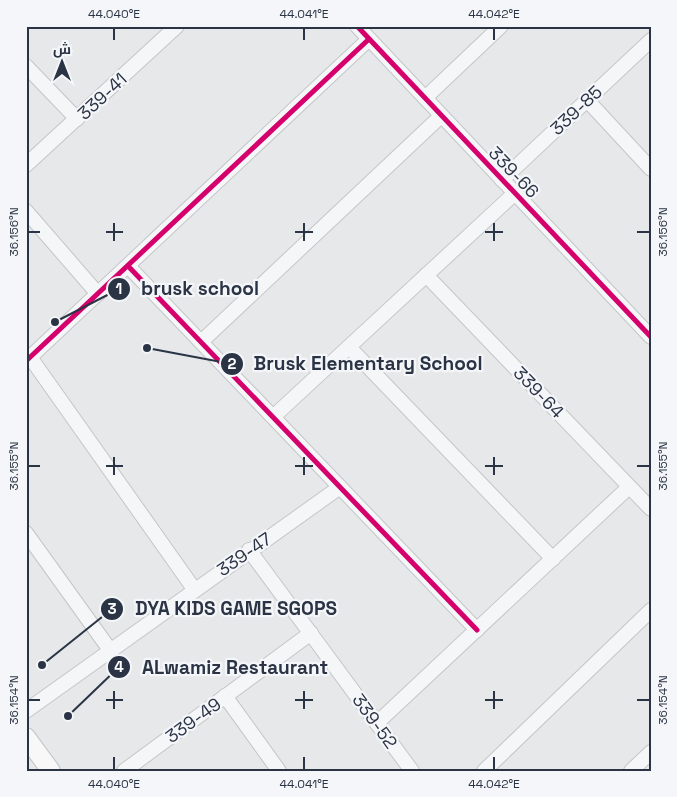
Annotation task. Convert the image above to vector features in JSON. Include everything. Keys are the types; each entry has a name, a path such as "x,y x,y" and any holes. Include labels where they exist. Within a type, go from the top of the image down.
{"main road":[{"path":"26,737 51,771"}],"street":[{"name":"339-66","path":"357,26 651,337"},
{"path":"425,98 501,26"},
{"name":"339-41","path":"26,165 171,28"},
{"path":"194,589 28,359 369,39"},
{"name":"339-85","path":"502,180 651,40"},
{"path":"26,66 76,119"},
{"path":"587,100 651,169"},
{"path":"201,342 442,116"},
{"path":"273,417 515,193"},
{"path":"26,212 98,294"},
{"path":"128,266 477,630"},
{"name":"339-64","path":"426,275 629,487 650,506"},
{"path":"348,347 553,559"},
{"name":"339-47","path":"26,711 194,589 340,487"},
{"path":"377,723 629,487"},
{"path":"26,533 110,650"},
{"name":"339-52","path":"249,550 412,771"},
{"path":"484,771 649,616"},
{"name":"339-49","path":"124,771 311,633"},
{"path":"225,696 279,771"},
{"path":"631,771 651,752"}],"cycle path":[{"path":"357,26 651,337"},
{"path":"26,361 369,39"},
{"path":"128,266 477,630"}],"place":[{"name":"brusk school","path":"55,322"},
{"name":"Brusk Elementary School","path":"147,348"},
{"name":"DYA KIDS GAME SGOPS","path":"42,665"},
{"name":"ALwamiz Restaurant","path":"68,716"}]}
